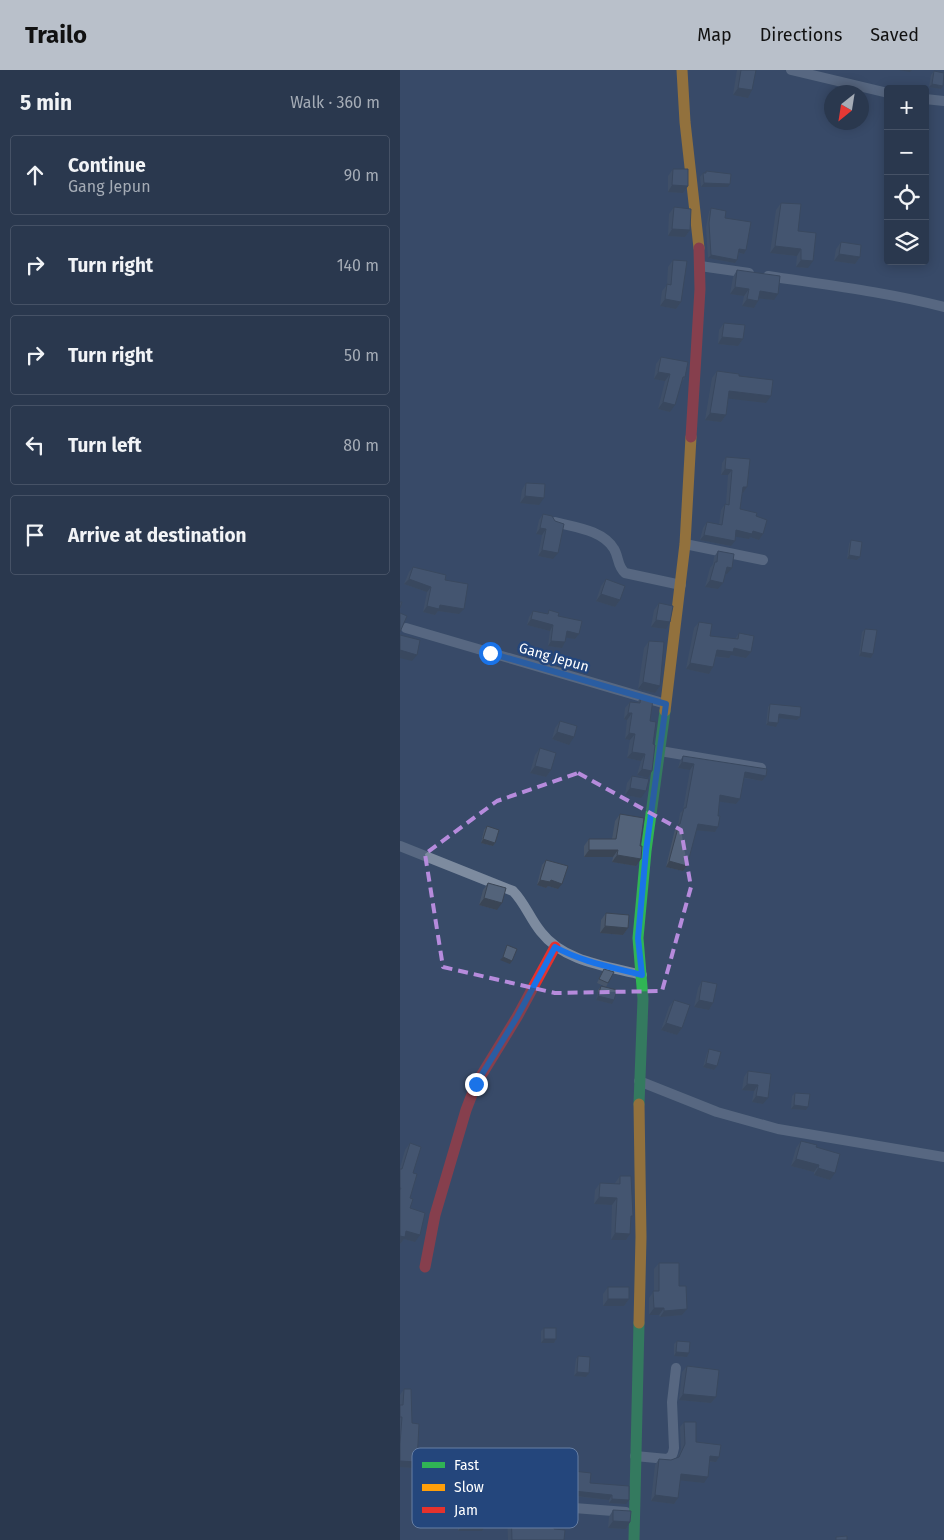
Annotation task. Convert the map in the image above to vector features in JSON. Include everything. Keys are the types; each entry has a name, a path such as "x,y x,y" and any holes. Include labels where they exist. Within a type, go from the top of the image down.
{"street":[{"path":"634,1540 641,1237 639,1081 643,999 638,938 646,851 686,544 700,266 685,122 682,70"},
{"path":"791,70 884,92"},
{"path":"929,99 944,101"},
{"path":"700,266 853,288 944,307"},
{"path":"555,522 593,532 604,538 615,550 620,569 625,573 681,585"},
{"path":"686,544 763,560"},
{"name":"Gang Jepun","path":"406,628 666,704"},
{"path":"660,751 761,768"},
{"path":"400,846 513,891 520,898 541,933 555,947 568,954 642,975"},
{"path":"425,1267 435,1215 466,1110 476,1084 517,1017 555,947"},
{"path":"639,1081 717,1112 778,1129 944,1157"},
{"path":"635,1456 667,1459 673,1454 672,1402 676,1368"},
{"path":"578,1508 634,1512"}],"highlighted area":[{"path":"578,773 681,830 691,887 662,991 555,993 443,967 425,854 497,801"}],"building":[{"path":"741,70 756,70 752,90 738,88"},
{"path":"934,71 944,73 943,86 932,84"},
{"path":"673,169 688,169 688,186 672,185"},
{"path":"706,171 731,174 730,184 704,183 703,173 706,173"},
{"path":"781,203 801,204 798,231 816,233 813,261 801,260 801,249 775,246"},
{"path":"674,207 691,209 690,230 672,229"},
{"path":"711,208 726,211 725,218 751,222 746,250 739,249 737,260 711,255 709,223"},
{"path":"841,242 861,245 860,257 839,254"},
{"path":"673,260 687,261 681,302 665,299 667,284 671,285"},
{"path":"737,270 780,276 778,294 760,291 758,301 747,299 749,289 735,287"},
{"path":"724,323 745,325 743,339 722,337"},
{"path":"661,357 688,362 675,405 663,402 670,374 658,372"},
{"path":"717,371 773,380 771,396 729,391 726,415 710,413"},
{"path":"726,457 750,459 747,487 743,487 740,509 757,513 756,516 767,520 763,534 753,531 752,534 736,530 735,541 704,535 707,522 722,525 725,504 729,505 732,470 725,469"},
{"path":"526,483 545,484 544,498 525,496"},
{"path":"543,514 552,516 555,521 564,524 558,553 542,550 546,529 540,528"},
{"path":"851,540 862,542 860,557 849,555"},
{"path":"718,551 734,554 732,568 727,567 723,583 710,580 715,562 717,562"},
{"path":"413,567 446,575 445,580 468,584 464,609 440,605 439,609 427,606 431,587 409,579"},
{"path":"606,579 625,586 620,600 601,594"},
{"path":"659,603 673,606 670,622 656,620"},
{"path":"549,610 559,613 558,616 582,621 579,634 567,631 565,642 551,641 553,625 531,619 533,611 548,614"},
{"path":"400,613 407,616 400,632"},
{"path":"699,622 712,624 710,636 738,639 739,633 754,636 751,652 734,648 733,652 717,650 713,667 690,663"},
{"path":"865,629 877,630 873,654 861,652"},
{"path":"400,635 420,640 417,655 400,650"},
{"path":"649,641 664,642 660,686 643,682"},
{"path":"641,696 653,699 650,721 656,722 652,771 642,769 645,754 632,752 635,734 629,733 632,713 628,713 630,702 640,703"},
{"path":"770,704 801,707 800,717 779,714 778,723 768,722"},
{"path":"560,721 577,726 574,737 557,732"},
{"path":"540,748 556,753 551,770 535,766"},
{"path":"683,756 767,769 766,776 745,772 740,799 720,795 718,827 698,824 687,866 669,861 684,808 686,808 694,764 682,762"},
{"path":"632,776 649,779 646,791 630,788"},
{"path":"620,814 644,818 640,846 642,846 641,859 617,855 618,850 589,850 589,839 616,839"},
{"path":"487,826 499,830 495,843 483,839"},
{"path":"546,860 568,866 562,884 551,880 550,882 540,880"},
{"path":"488,883 506,888 502,903 484,898"},
{"path":"606,913 629,915 628,928 605,926"},
{"path":"507,945 517,949 512,961 503,957"},
{"path":"604,969 614,972 608,983 599,979"},
{"path":"702,981 717,984 713,1003 699,1000"},
{"path":"601,986 617,990 614,1000 598,996"},
{"path":"674,1000 690,1005 682,1028 666,1023"},
{"path":"709,1049 721,1052 717,1066 706,1063"},
{"path":"748,1071 771,1074 768,1098 756,1096 758,1085 747,1084"},
{"path":"795,1093 810,1094 808,1107 794,1105"},
{"path":"801,1141 840,1154 835,1173 818,1168 819,1165 796,1159"},
{"path":"410,1143 421,1147 413,1173 417,1174 410,1198 413,1199 410,1208 425,1213 420,1235 406,1231 405,1237 400,1236 400,1169 402,1169"},
{"path":"620,1176 631,1176 633,1216 631,1216 630,1234 615,1233 617,1198 599,1197 600,1183 620,1184"},
{"path":"659,1263 679,1263 679,1286 686,1286 687,1309 664,1311 664,1308 654,1308 653,1291 659,1291"},
{"path":"608,1287 629,1287 629,1299 608,1299"},
{"path":"544,1328 556,1328 556,1339 544,1339"},
{"path":"677,1341 690,1342 689,1353 676,1352"},
{"path":"578,1356 590,1357 589,1373 577,1372"},
{"path":"687,1366 719,1370 716,1397 683,1394"},
{"path":"404,1389 411,1389 412,1423 419,1424 418,1448 412,1448 412,1462 400,1461 402,1417 400,1417 400,1405 403,1405"},
{"path":"684,1422 696,1422 696,1442 721,1445 719,1457 710,1456 708,1477 681,1474 678,1498 655,1495 659,1459 671,1460 679,1457 685,1444"},
{"path":"578,1472 591,1473 590,1483 629,1486 629,1500 612,1499 612,1495 578,1491"},
{"path":"613,1510 631,1511 630,1522 613,1521"},
{"path":"512,1528 554,1528 565,1530 564,1540 512,1540"},
{"path":"847,1536 847,1540 836,1540 836,1537"}],"traffic: fast":[{"path":"639,1104 643,999 638,938 646,851 665,711"},
{"path":"634,1540 639,1323"}],"traffic: slow":[{"path":"682,70 685,122 699,248"},
{"path":"665,711 685,544 691,437"},
{"path":"639,1104 641,1237 639,1323"}],"traffic: jam":[{"path":"691,437 700,289 699,248"},
{"path":"425,1267 435,1215 466,1110 476,1084 517,1017 555,947"}],"route":[{"path":"476,1084 517,1017 555,947 584,960 642,975 638,938 646,851 666,704 490,653"}]}
